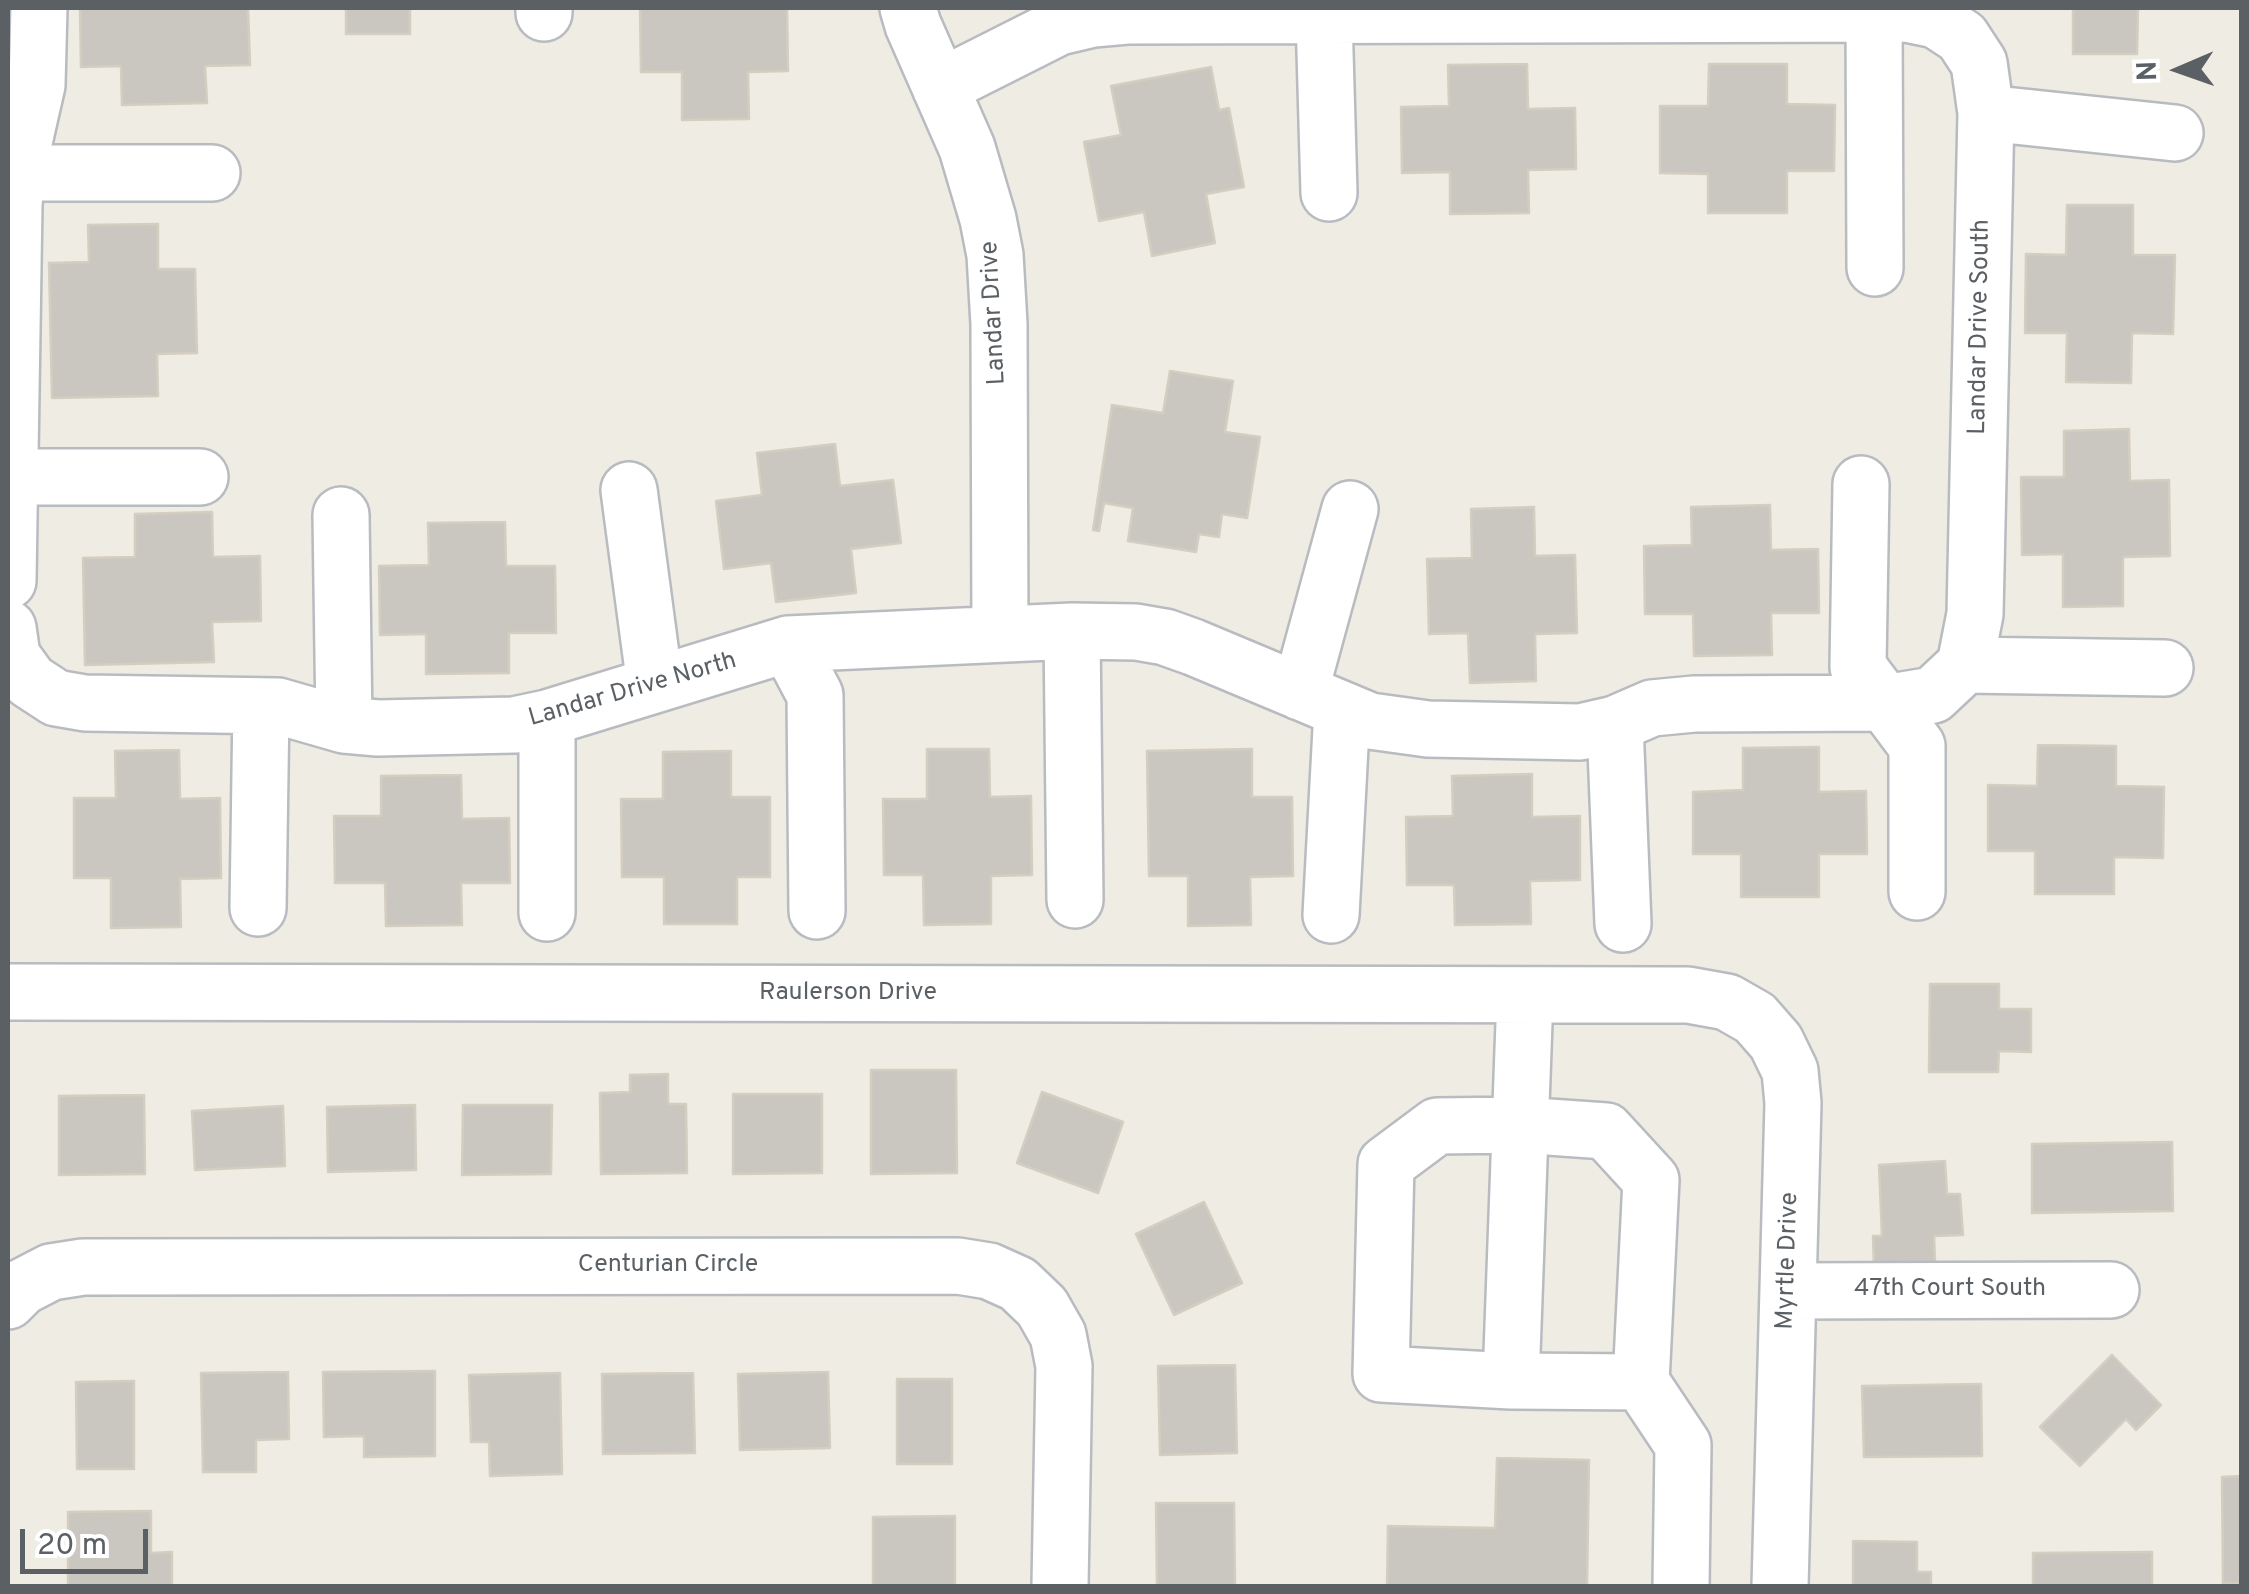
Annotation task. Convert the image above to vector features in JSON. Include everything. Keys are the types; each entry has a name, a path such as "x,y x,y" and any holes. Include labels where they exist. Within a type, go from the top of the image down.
{"street":[{"path":"8,581 16,172 20,114 37,85 38,8"},
{"name":"Landar Drive","path":"908,8 967,148 995,255 999,324 1000,634"},
{"name":"Landar Drive South","path":"940,87 1059,28 1092,19 1127,16 1208,12 1324,16 1738,11 1907,14 1968,22 1986,113 1976,614 1965,664"},
{"path":"1874,14 1875,268"},
{"path":"1324,16 1328,192"},
{"path":"1986,113 2175,132"},
{"path":"16,172 212,173"},
{"path":"9,477 200,477"},
{"path":"1861,484 1858,667 1917,746 1917,892"},
{"path":"629,490 654,685"},
{"path":"1330,915 1321,701 1350,509"},
{"path":"341,514 344,725"},
{"name":"Landar Drive North","path":"8,628 15,689 85,703 278,706 344,725 378,728 514,725 788,644 1000,634"},
{"path":"1072,631 1075,900"},
{"path":"1000,634 1136,632 1165,637 1370,721 1428,730 1580,732 1615,724 1652,708 1694,704 1885,703 1932,695 1965,664 2165,668"},
{"path":"788,644 814,694 817,911"},
{"path":"258,908 261,706"},
{"path":"547,913 548,718"},
{"path":"1615,724 1623,924"},
{"name":"Raulerson Drive","path":"8,992 1688,995"},
{"path":"1512,1381 1524,995"},
{"name":"Myrtle Drive","path":"1688,995 1727,1002 1755,1018 1776,1042 1790,1071 1794,1104 1780,1586"},
{"path":"1641,1382 1381,1374 1386,1164 1437,1126 1520,1125 1606,1132 1651,1180 1641,1382 1683,1445 1680,1586"},
{"name":"Centurian Circle","path":"8,1301 22,1287 51,1272 83,1268 958,1266 989,1270 1018,1284 1042,1307 1058,1334 1064,1366 1060,1586"},
{"name":"47th Court South","path":"1789,1291 2111,1290"}],"building":[{"path":"80,8 248,8 250,65 205,66 207,103 122,105 121,66 81,67"},
{"path":"346,8 410,8 410,34 346,34"},
{"path":"640,8 787,8 788,71 748,72 749,119 682,120 682,72 641,72"},
{"path":"2073,8 2138,8 2137,54 2073,54"},
{"path":"1527,64 1528,109 1575,108 1576,169 1528,170 1529,213 1450,214 1450,172 1402,173 1401,107 1449,106 1448,65"},
{"path":"1709,64 1787,64 1787,104 1835,105 1834,171 1787,171 1787,213 1708,213 1708,174 1660,173 1660,106 1708,106"},
{"path":"1211,67 1219,110 1229,108 1244,187 1206,194 1215,243 1152,256 1144,212 1099,221 1084,142 1121,135 1111,86"},
{"path":"2067,205 2133,205 2133,255 2175,255 2173,334 2132,333 2131,383 2066,382 2067,333 2025,333 2026,254 2066,255"},
{"path":"158,224 158,269 195,269 197,353 157,354 158,396 52,398 49,263 89,262 88,225"},
{"path":"1170,371 1233,381 1225,432 1260,437 1247,518 1222,514 1219,537 1199,534 1196,552 1128,541 1133,508 1104,503 1099,531 1093,530 1112,405 1163,413"},
{"path":"2129,429 2130,481 2169,480 2170,556 2123,557 2123,606 2063,607 2063,554 2022,555 2021,477 2064,477 2064,431"},
{"path":"835,444 840,486 893,480 901,543 851,549 856,593 776,602 771,563 724,569 716,501 762,495 757,453"},
{"path":"1770,505 1771,550 1818,549 1819,613 1771,613 1772,655 1694,656 1693,614 1645,614 1644,546 1692,545 1691,507"},
{"path":"1534,507 1535,556 1575,555 1577,633 1535,634 1536,681 1470,683 1468,633 1429,634 1427,559 1472,558 1471,509"},
{"path":"212,512 213,557 260,556 261,621 212,622 214,662 85,665 83,558 135,557 135,514"},
{"path":"505,522 506,566 555,566 556,633 509,633 509,673 426,674 426,634 380,635 379,566 429,565 428,523"},
{"path":"2038,745 2116,746 2116,786 2164,787 2163,858 2114,857 2114,894 2035,894 2035,851 1988,851 1988,785 2037,786"},
{"path":"1819,747 1819,792 1866,791 1867,854 1819,854 1819,897 1741,897 1741,854 1693,854 1693,792 1743,790 1743,748"},
{"path":"927,749 989,749 990,797 1031,796 1032,875 991,876 991,924 924,925 923,875 884,875 883,799 927,799"},
{"path":"1252,749 1252,797 1292,797 1293,876 1250,877 1251,925 1188,926 1188,876 1149,876 1147,751"},
{"path":"179,750 180,799 220,798 221,878 180,879 181,927 111,928 111,878 74,878 74,798 116,798 115,751"},
{"path":"731,751 731,797 770,797 770,877 737,877 737,924 664,924 664,877 622,877 621,799 663,799 663,752"},
{"path":"1532,774 1532,817 1580,816 1580,880 1530,881 1531,924 1455,925 1454,885 1407,885 1406,817 1453,816 1452,776"},
{"path":"461,775 462,819 509,818 510,883 461,883 462,925 386,926 385,883 335,883 334,816 381,816 381,776"},
{"path":"1930,984 1999,984 1999,1009 2031,1009 2031,1052 1999,1051 1998,1072 1929,1072"},
{"path":"871,1070 956,1070 957,1173 871,1174"},
{"path":"668,1074 668,1104 686,1104 687,1173 601,1174 600,1093 630,1092 630,1075"},
{"path":"1042,1092 1123,1122 1098,1193 1017,1163"},
{"path":"733,1094 822,1094 822,1173 733,1174"},
{"path":"144,1095 145,1174 59,1175 59,1096"},
{"path":"415,1105 416,1170 328,1172 327,1107"},
{"path":"463,1105 552,1105 551,1174 462,1175"},
{"path":"283,1106 285,1166 195,1170 192,1111"},
{"path":"2172,1142 2173,1211 2032,1213 2032,1144"},
{"path":"1945,1161 1947,1194 1960,1194 1963,1235 1934,1236 1935,1263 1874,1267 1873,1236 1882,1236 1879,1165"},
{"path":"1204,1202 1242,1283 1174,1315 1136,1234"},
{"path":"2112,1355 2161,1405 2136,1430 2126,1419 2080,1466 2040,1427"},
{"path":"1235,1365 1237,1453 1160,1455 1158,1366"},
{"path":"435,1371 435,1456 364,1457 364,1436 324,1437 323,1372"},
{"path":"288,1372 289,1439 256,1440 256,1472 203,1472 201,1373"},
{"path":"828,1372 830,1448 740,1450 738,1374"},
{"path":"560,1373 562,1474 490,1476 489,1442 471,1442 469,1375"},
{"path":"693,1373 695,1453 603,1454 602,1374"},
{"path":"897,1379 952,1379 952,1464 897,1464"},
{"path":"134,1381 134,1469 77,1469 76,1382"},
{"path":"1981,1384 1982,1456 1864,1457 1862,1386"},
{"path":"1497,1458 1589,1460 1587,1586 1387,1586 1388,1526 1495,1528"},
{"path":"2242,1476 2242,1583 2223,1583 2222,1477"},
{"path":"1156,1503 1234,1503 1235,1586 1157,1586"},
{"path":"151,1511 151,1553 172,1552 172,1586 68,1586 68,1512"},
{"path":"955,1516 955,1586 873,1586 873,1517"},
{"path":"1853,1541 1917,1542 1917,1572 1931,1572 1931,1586 1853,1586"},
{"path":"2152,1552 2152,1586 2033,1586 2033,1553"}]}
